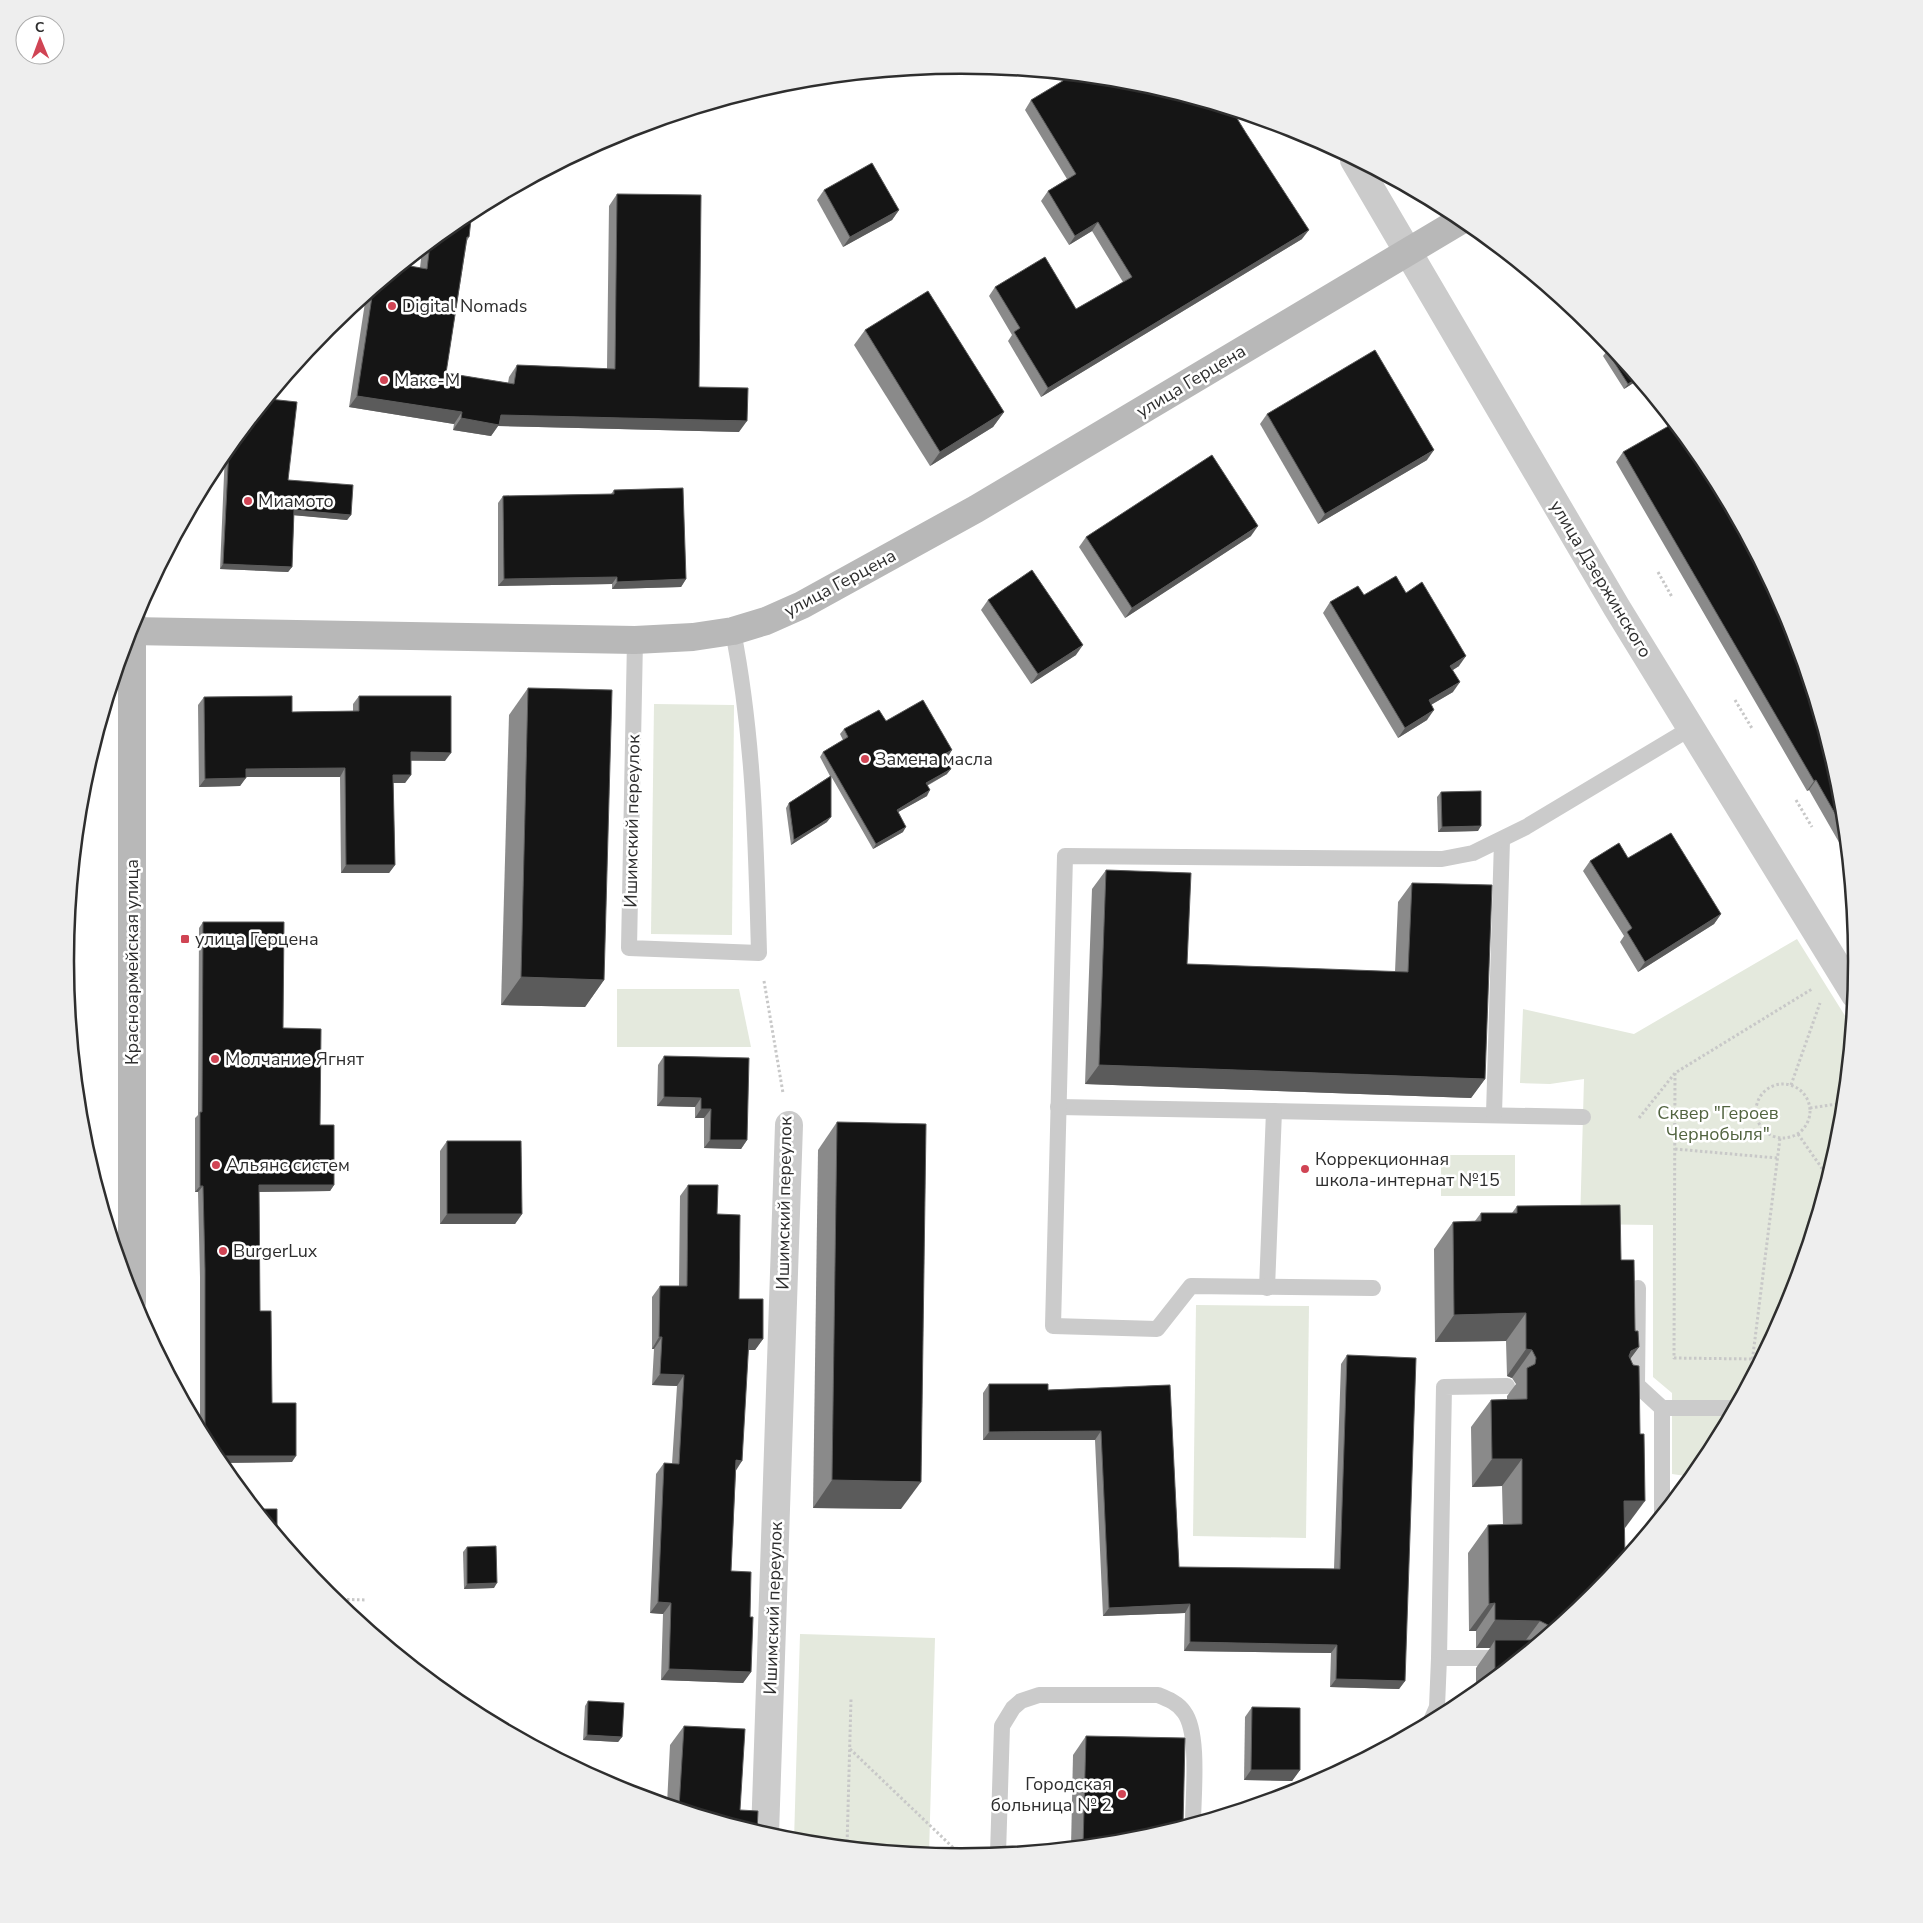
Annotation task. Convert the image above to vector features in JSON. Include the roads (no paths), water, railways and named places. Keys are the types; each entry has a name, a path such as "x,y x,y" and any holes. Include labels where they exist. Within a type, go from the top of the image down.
{"street":[{"name":"улица Дзержинского","path":"1358,167 1617,608 1691,728 1834,975 1848,988"},
{"name":"улица Герцена","path":"139,628 635,640 693,637 733,631 766,621 802,604 976,509 1456,223"},
{"name":"Красноармейская улица","path":"131,649 132,1277"},
{"name":"Ишимский переулок","path":"765,1827 788,1125"}],"lane":[{"name":"Ишимский переулок","path":"635,640 629,948 759,953 755,797 751,747 744,689 733,631"},
{"path":"1373,1288 1192,1286 1157,1329 1053,1326 1065,856 1442,859 1473,853 1502,840 1691,728"},
{"path":"1494,1114 1502,840"},
{"path":"1058,1107 1583,1117"},
{"path":"1267,1288 1274,1111"},
{"path":"1638,1288 1638,1385"},
{"path":"1620,1384 1638,1385 1662,1408 1728,1408"},
{"path":"1435,1712 1437,1708 1439,1658 1444,1388 1507,1386"},
{"path":"1662,1408 1662,1507"},
{"path":"1439,1658 1512,1658"},
{"path":"998,1848 1002,1726 1013,1708 1021,1701 1039,1695 1158,1695 1172,1701 1184,1711 1191,1724 1193,1739 1193,1818"}],"place":[{"name":"Digital Nomads","path":"392,306"},
{"name":"Макс-М","path":"384,380"},
{"name":"Миамото","path":"248,501"},
{"name":"Замена масла","path":"865,759"},
{"name":"улица Герцена","path":"185,939"},
{"name":"Молчание Ягнят","path":"215,1059"},
{"name":"Альянс систем","path":"216,1165"},
{"name":"Коррекционная школа-интернат №15","path":"1305,1169"},
{"name":"BurgerLux","path":"223,1251"},
{"name":"Городская больница № 2","path":"1122,1794"}],"park label":[{"name":"Сквер \"Героев Чернобыля\"","path":"1718,1123"}]}
